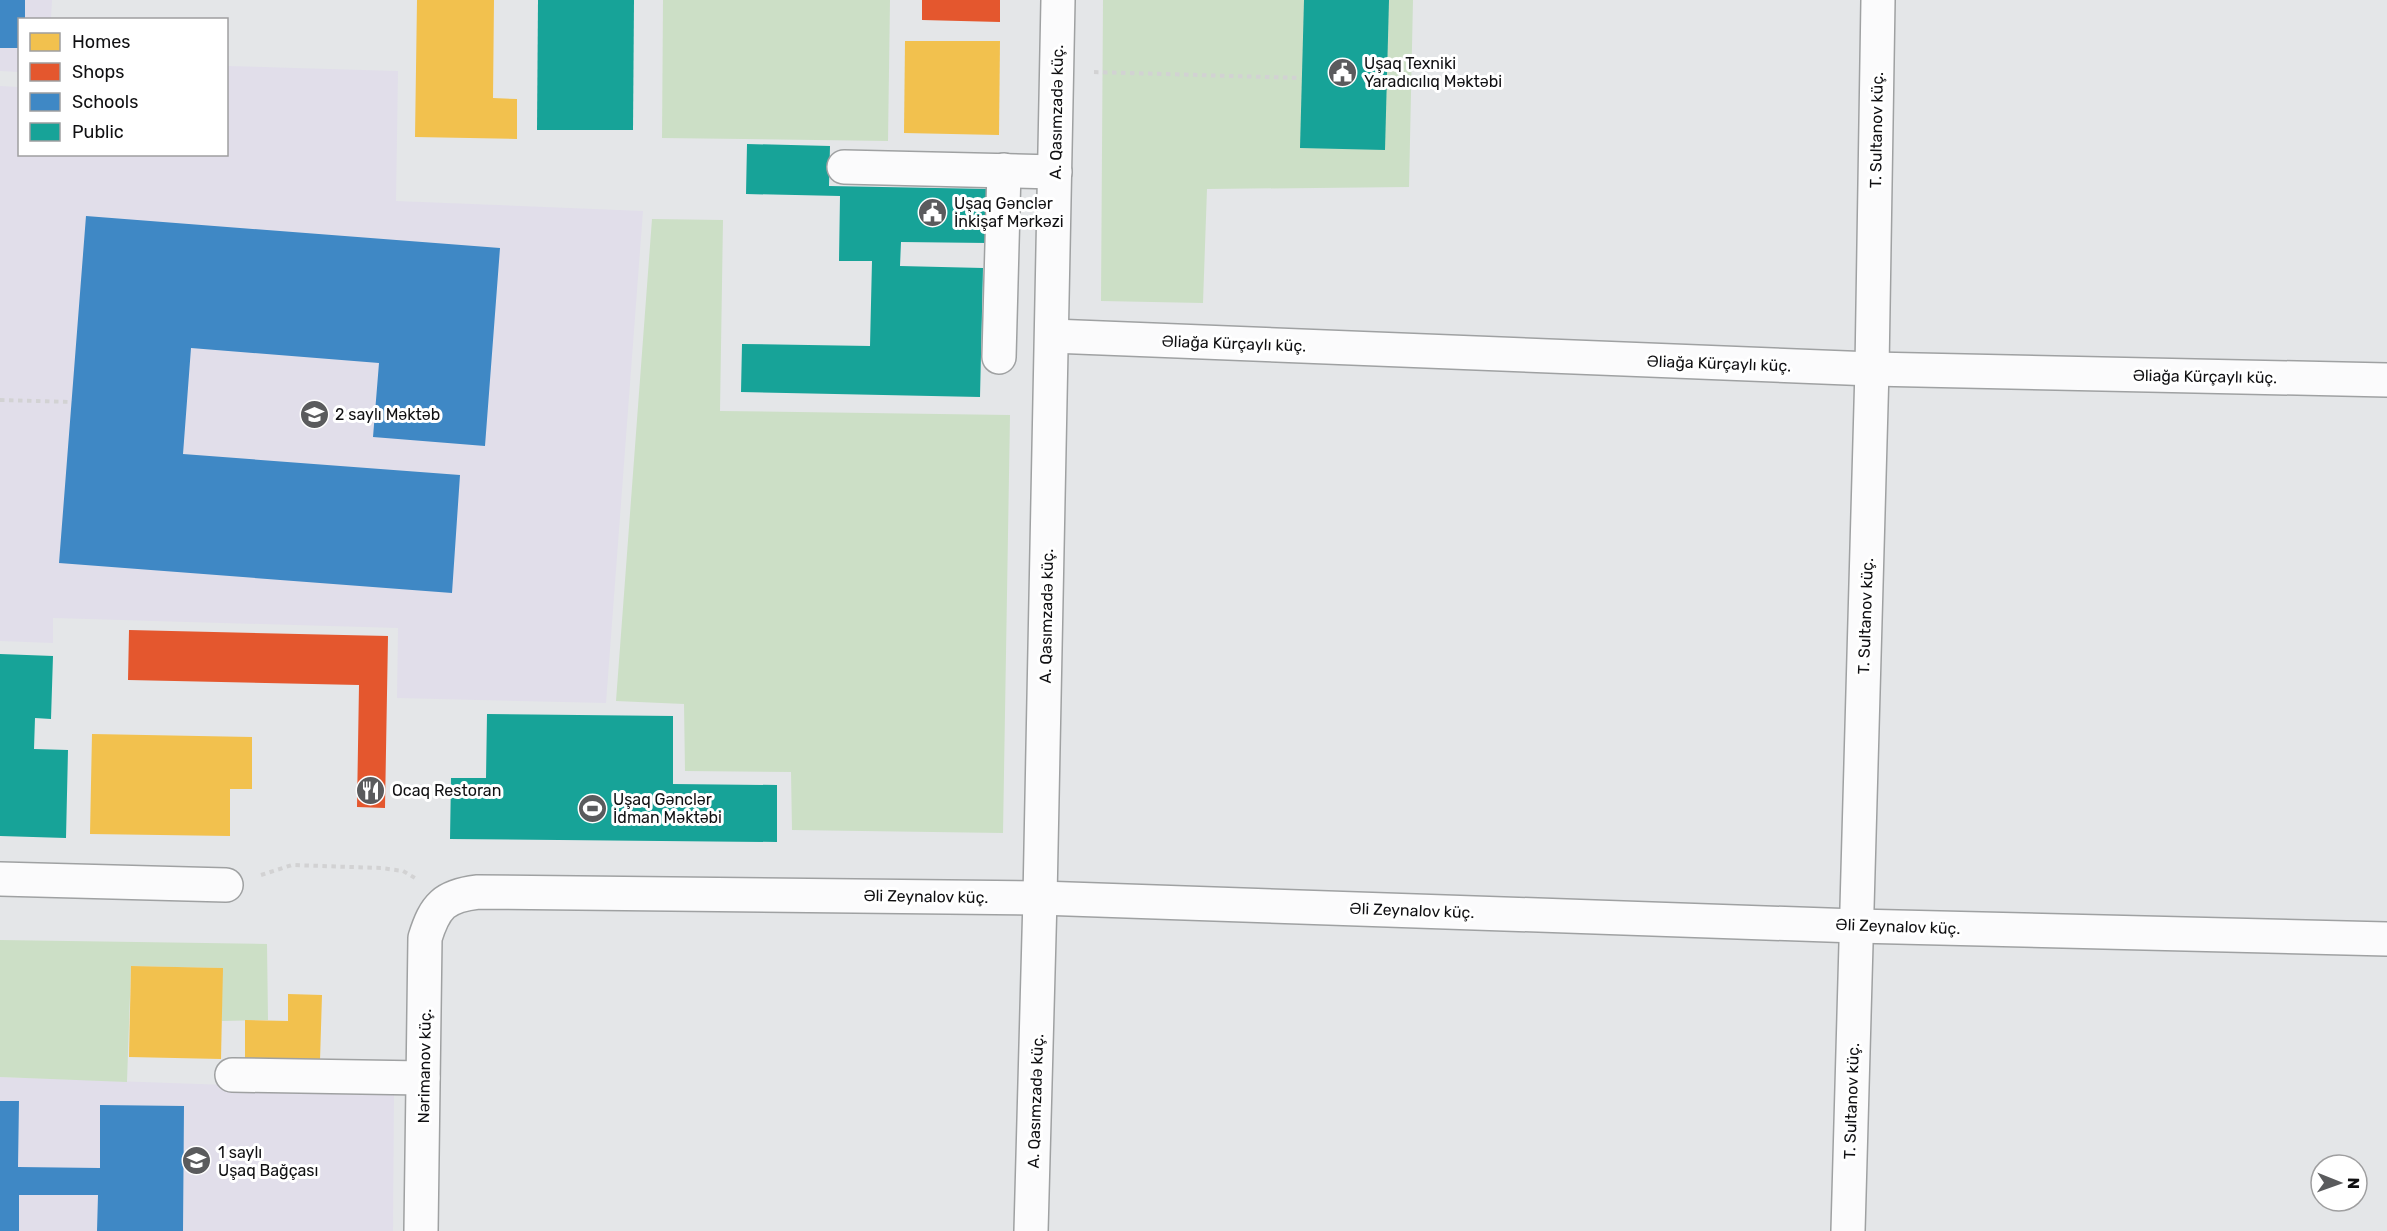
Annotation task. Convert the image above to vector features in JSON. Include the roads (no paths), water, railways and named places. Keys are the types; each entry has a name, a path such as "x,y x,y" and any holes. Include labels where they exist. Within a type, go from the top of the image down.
{"street":[{"name":"A. Qasımzadə küç.","path":"1031,1231 1058,0"},
{"name":"T. Sultanov küç.","path":"1848,1231 1872,369 1878,0"},
{"path":"844,167 1055,172"},
{"path":"999,357 1004,171"},
{"name":"Əliağa Kürçaylı küç.","path":"1052,336 1872,369 2387,380"},
{"path":"0,879 226,885"},
{"name":"Əli Zeynalov küç.","path":"440,905 457,894 478,892 1040,898 1856,926 2387,939"},
{"name":"Nərimanov küç.","path":"421,1231 425,938 431,920 440,905"},
{"path":"232,1075 423,1078"}],"place":[{"name":"Uşaq Texniki Yaradıcılıq Məktəbi","path":"1343,72"},
{"name":"Uşaq Gənclər İnkişaf Mərkəzi","path":"933,212"},
{"name":"2 saylı Məktəb","path":"314,414"},
{"name":"Ocaq Restoran","path":"371,790"},
{"name":"Uşaq Gənclər İdman Məktəbi","path":"592,808"},
{"name":"1 saylı Uşaq Bağçası","path":"197,1161"}]}
